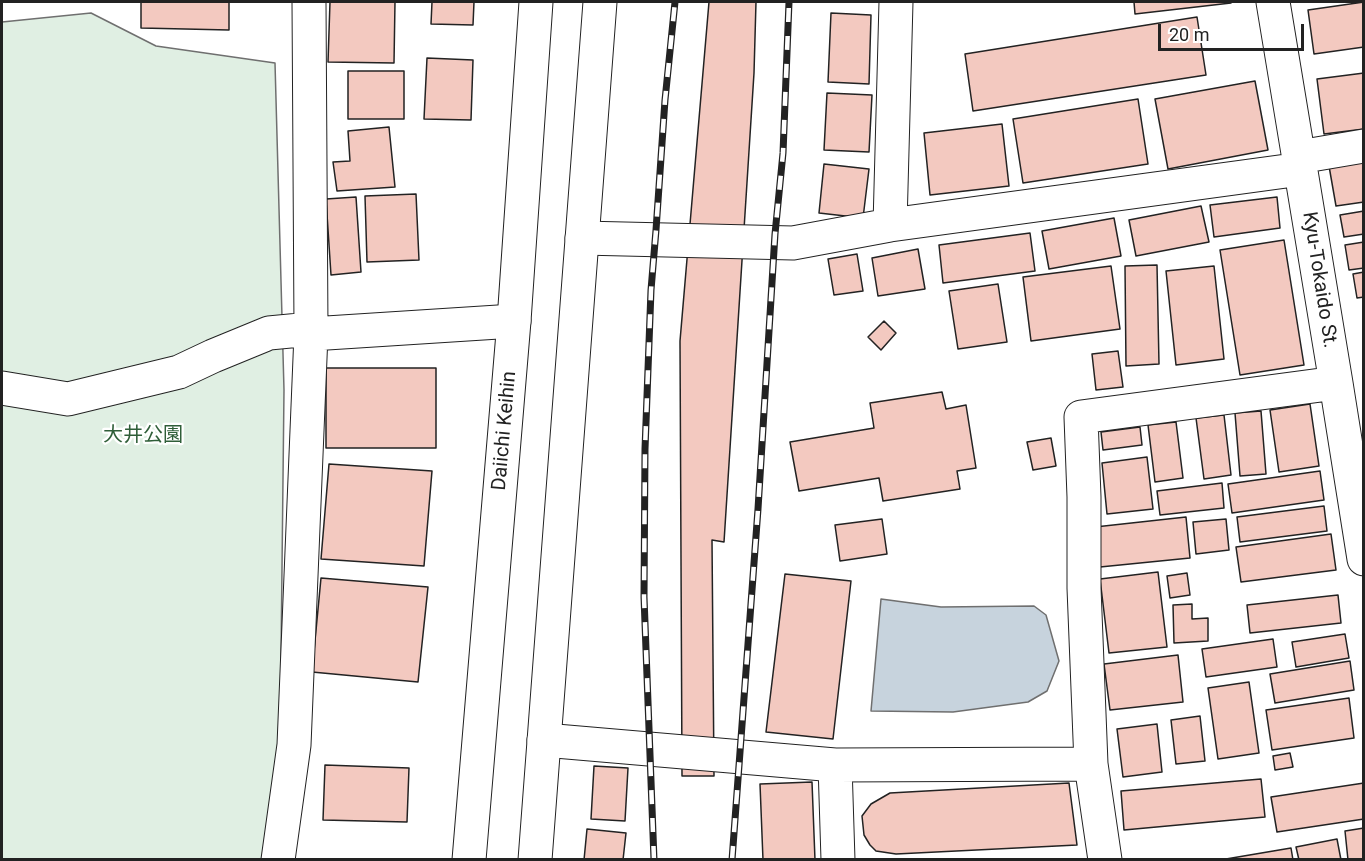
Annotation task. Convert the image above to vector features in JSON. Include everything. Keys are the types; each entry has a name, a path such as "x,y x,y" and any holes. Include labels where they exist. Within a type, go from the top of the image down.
{"main road":[{"path":"278,860 294,745 311,332 309,2"},
{"name":"Daiichi Keihin","path":"469,860 514,321 536,2"},
{"path":"535,860 600,2"},
{"path":"890,225 896,2"},
{"name":"Kyu-Tokaido St.","path":"1273,2 1364,560"},
{"path":"582,238 793,243 890,225 1300,163 1364,146"},
{"path":"2,388 68,399 179,372 269,333 514,321"},
{"path":"1105,860 1091,764 1084,588 1081,417 1336,383"},
{"path":"544,740 835,765 1091,764"},
{"path":"835,765 838,860"}],"green space":[{"name":"大井公園","path":"91,13 156,46 275,63 284,390 280,746 263,859 2,859 2,22"}],"shaded area":[{"path":"881,599 941,607 1034,606 1046,615 1059,661 1047,691 1028,702 953,712 871,711"}],"building":[{"path":"141,2 229,2 229,30 141,28"},
{"path":"330,2 395,2 394,63 328,62"},
{"path":"432,2 474,2 473,25 431,24"},
{"path":"709,2 756,2 754,73 724,542 712,540 714,776 682,776 680,341"},
{"path":"1134,2 1231,2 1231,3 1135,14"},
{"path":"1364,2 1364,47 1314,54 1308,10"},
{"path":"831,13 871,15 869,84 828,82"},
{"path":"1197,17 1206,75 973,111 965,54"},
{"path":"427,58 473,60 471,120 424,119"},
{"path":"348,71 404,71 404,119 348,119"},
{"path":"1364,73 1364,129 1324,134 1317,79"},
{"path":"1255,81 1268,150 1168,169 1155,99"},
{"path":"827,93 872,95 869,152 824,150"},
{"path":"1138,99 1148,164 1023,183 1013,119"},
{"path":"1002,124 1009,186 930,195 924,133"},
{"path":"389,127 395,187 337,191 333,162 350,161 348,131"},
{"path":"1364,160 1364,202 1336,206 1329,166"},
{"path":"824,164 869,169 863,218 819,213"},
{"path":"416,194 419,260 367,262 365,196"},
{"path":"356,197 361,272 331,275 326,199"},
{"path":"1277,197 1280,228 1214,237 1210,205"},
{"path":"1201,206 1209,242 1136,256 1129,220"},
{"path":"1364,211 1364,234 1344,237 1340,215"},
{"path":"1114,218 1121,256 1049,269 1042,231"},
{"path":"1030,233 1035,271 943,283 939,245"},
{"path":"1284,240 1304,365 1240,375 1220,250"},
{"path":"1364,242 1364,268 1349,270 1345,245"},
{"path":"918,249 925,289 878,296 872,258"},
{"path":"857,254 863,291 834,295 828,259"},
{"path":"1157,265 1159,364 1126,366 1125,266"},
{"path":"1111,266 1120,329 1031,341 1023,277"},
{"path":"1214,266 1224,359 1176,365 1166,271"},
{"path":"1364,272 1364,297 1357,298 1353,274"},
{"path":"998,284 1007,342 958,349 949,291"},
{"path":"884,321 896,333 881,350 868,337"},
{"path":"1118,351 1123,387 1096,390 1092,354"},
{"path":"326,368 436,368 436,448 326,448"},
{"path":"942,392 946,409 966,405 976,468 957,471 960,489 883,501 879,478 799,491 790,442 874,428 870,403"},
{"path":"1310,404 1319,466 1279,472 1270,410"},
{"path":"1261,411 1266,474 1240,476 1235,413"},
{"path":"1224,415 1231,475 1204,479 1196,418"},
{"path":"1176,422 1183,478 1155,482 1148,425"},
{"path":"1140,427 1142,445 1103,450 1101,432"},
{"path":"1051,438 1056,466 1033,470 1027,442"},
{"path":"1147,457 1153,509 1107,514 1102,463"},
{"path":"329,464 432,471 424,566 321,559"},
{"path":"1320,471 1324,500 1232,513 1228,484"},
{"path":"1222,483 1224,508 1160,515 1157,491"},
{"path":"1324,506 1327,531 1240,542 1237,517"},
{"path":"1186,517 1190,558 1100,567 1095,527"},
{"path":"882,519 887,554 840,561 835,525"},
{"path":"1226,519 1229,550 1196,554 1193,522"},
{"path":"1331,534 1336,570 1241,582 1236,547"},
{"path":"1158,572 1167,647 1109,653 1100,579"},
{"path":"1187,573 1190,595 1170,598 1167,576"},
{"path":"785,574 851,581 833,739 766,732"},
{"path":"321,578 428,587 418,682 312,672"},
{"path":"1338,595 1341,623 1250,633 1247,605"},
{"path":"1192,604 1192,619 1208,618 1208,641 1174,643 1173,605"},
{"path":"1345,634 1349,658 1296,667 1292,642"},
{"path":"1273,639 1277,667 1206,677 1202,649"},
{"path":"1178,655 1183,702 1110,710 1104,664"},
{"path":"1350,661 1354,690 1275,703 1270,674"},
{"path":"1249,682 1259,753 1218,759 1208,688"},
{"path":"1349,698 1354,738 1272,750 1266,710"},
{"path":"1200,716 1205,761 1176,764 1171,720"},
{"path":"1157,724 1162,772 1123,777 1117,729"},
{"path":"1290,753 1293,767 1275,770 1273,756"},
{"path":"325,765 409,768 407,822 323,820"},
{"path":"594,766 628,768 625,821 591,819"},
{"path":"1261,779 1265,817 1124,830 1121,791"},
{"path":"812,782 815,860 763,860 760,784"},
{"path":"1069,783 1077,845 896,854 876,851 864,835 862,816 871,804 890,793"},
{"path":"1364,783 1364,819 1277,832 1271,797"},
{"path":"1364,828 1364,860 1348,860 1345,831"},
{"path":"587,829 626,833 623,860 584,860"},
{"path":"1337,839 1341,860 1299,860 1296,847"},
{"path":"1291,848 1293,860 1220,860"}],"railway":[{"path":"654,860 644,597 645,449 651,290 665,100 675,2"},
{"path":"732,860 758,509 775,234 783,153 789,2"}]}
